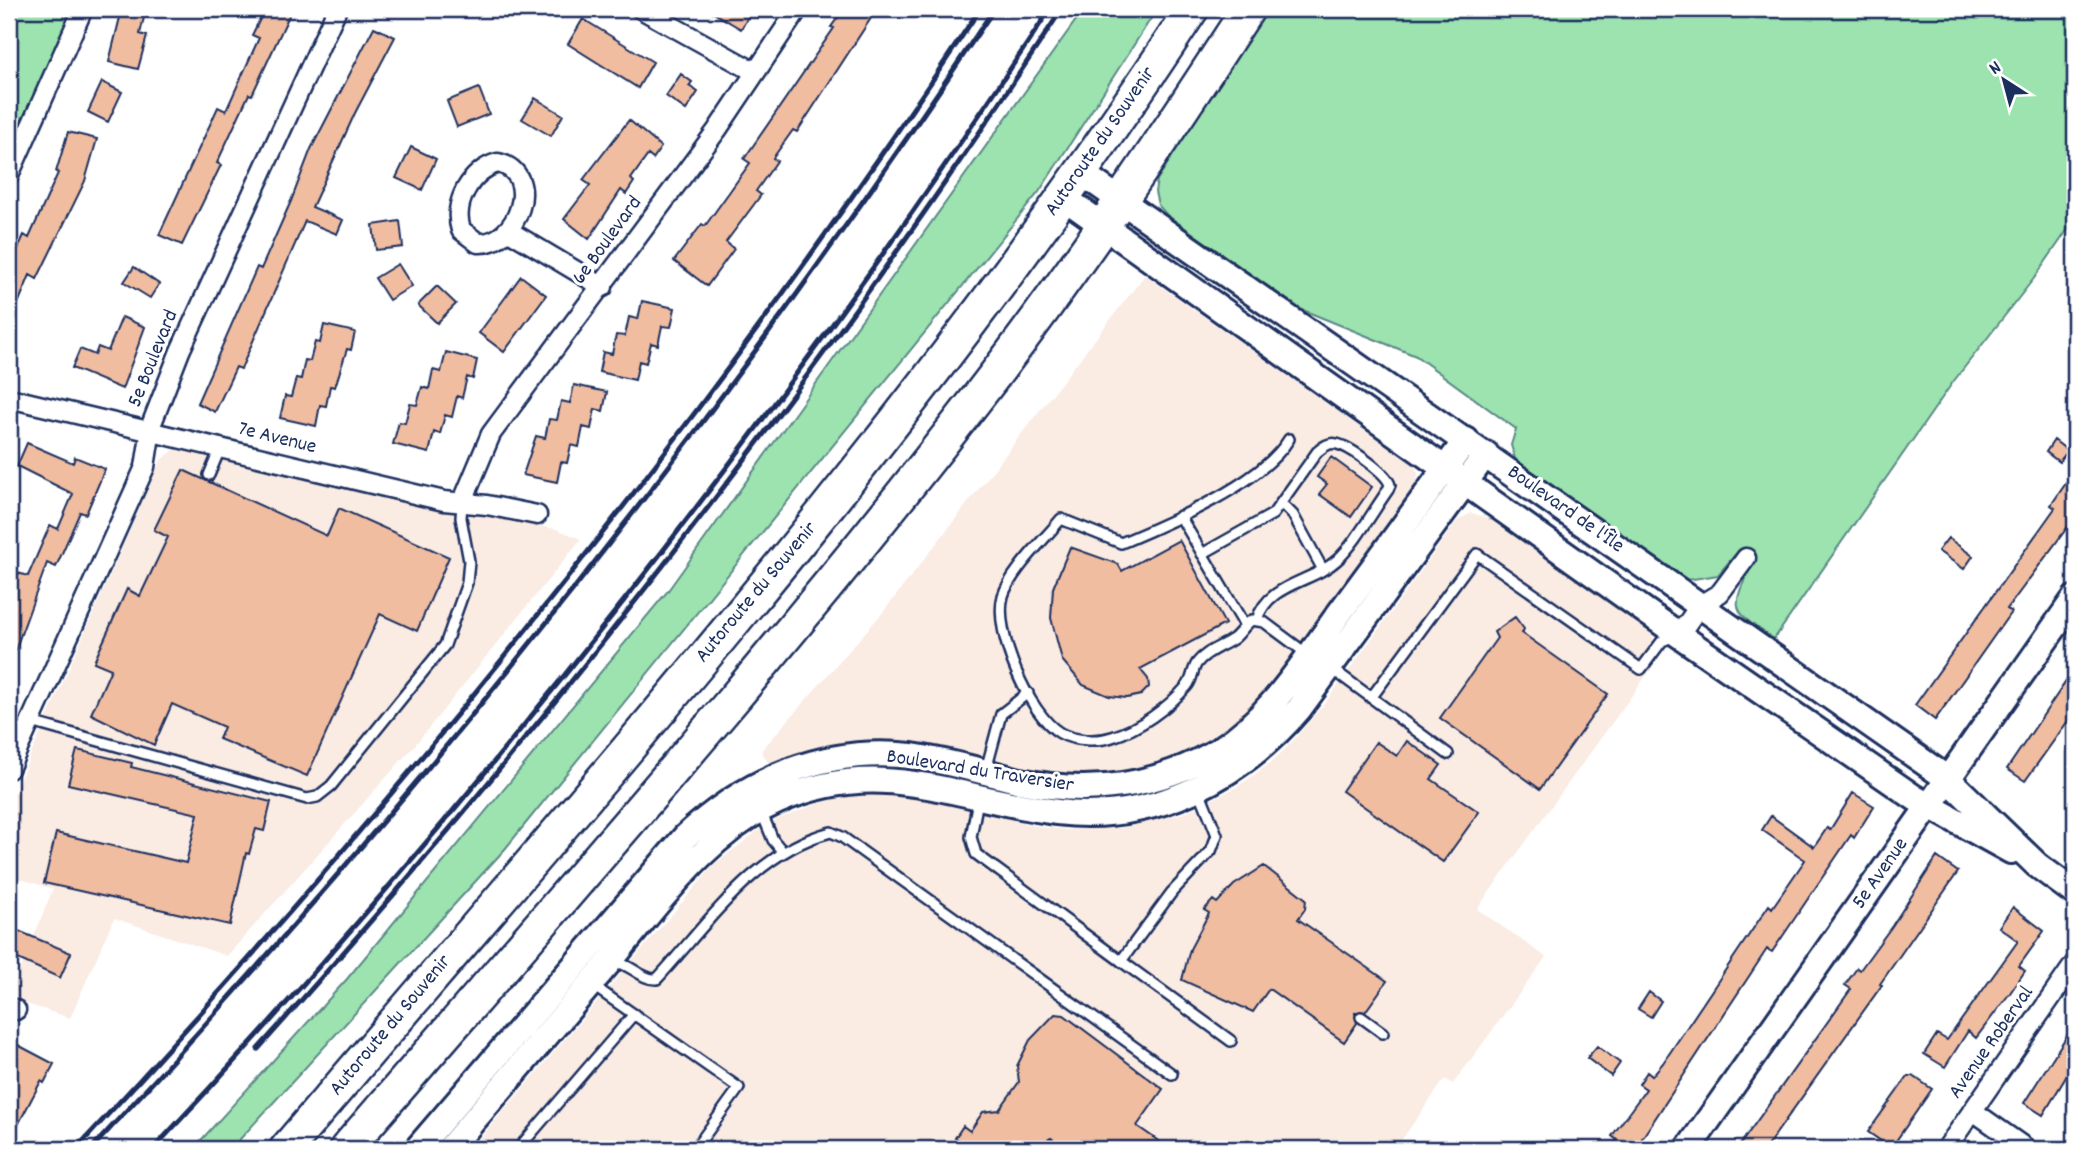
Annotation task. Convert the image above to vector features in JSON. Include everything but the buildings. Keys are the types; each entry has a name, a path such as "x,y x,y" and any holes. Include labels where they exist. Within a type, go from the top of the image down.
{"highway":[{"name":"Autoroute du Souvenir","path":"286,1149 830,507 949,353 1071,184 1192,9"},
{"path":"346,1149 870,532 983,390 1102,225 1248,9"}],"street":[{"path":"9,175 15,143 83,9"},
{"name":"5e Boulevard","path":"9,769 145,467 150,433 180,351 337,9"},
{"path":"641,9 755,72"},
{"name":"6e Boulevard","path":"462,503 491,434 603,287 798,9"},
{"path":"488,165 509,165 518,173 523,183 517,214 509,231 497,242 478,243 461,230 457,219 458,207 471,182 488,165"},
{"name":"Boulevard de l'Île","path":"1071,184 1119,199 1948,779 2037,865 2075,893"},
{"name":"Boulevard de l'Île","path":"1071,184 1102,225 1679,635 1928,807 2037,865"},
{"path":"509,231 603,287"},
{"name":"7e Avenue","path":"9,398 150,433 462,503 537,515"},
{"name":"Boulevard du Traversier","path":"417,1149 600,954 702,821 740,793 771,778 824,760 865,754 911,756 1054,811 1089,814 1137,809 1198,788 1224,775 1267,744 1299,709 1330,668 1476,447"},
{"name":"Boulevard du Traversier","path":"600,954 704,853 736,826 761,810 820,786 864,780 1092,789 1136,784 1162,777 1202,760 1241,733 1273,699 1455,476"},
{"path":"1679,635 1700,606 1720,593 1746,558"},
{"name":"5e Avenue","path":"1688,1149 2075,598"},
{"name":"Avenue Roberval","path":"1946,1149 2075,963"},
{"name":"Boulevard du Traversier","path":"449,1149 580,977"},
{"path":"1973,1111 2027,1149"}],"lane":[{"path":"1202,554 1273,514 1317,452 1330,444 1340,444 1381,471 1388,479 1388,491 1337,561 1265,602 1257,620 1198,662 1188,685 1161,710 1112,738 1089,740 1063,735 1044,719 1028,693 1003,632 1001,604 1011,580 1061,519 1121,543 1180,516 1267,466 1289,439"},
{"path":"209,475 220,449"},
{"path":"31,722 307,799 317,797 331,786 445,645 467,583 469,561 461,518 462,503"},
{"path":"1281,503 1293,514 1322,568"},
{"path":"1180,516 1245,626"},
{"path":"1371,698 1477,554 1641,669 1662,641 1679,635"},
{"path":"1257,620 1308,655"},
{"path":"1330,668 1448,754"},
{"path":"1028,693 1001,714 971,837 976,854 1231,1041"},
{"path":"1121,961 1172,892 1211,851 1216,842 1217,835 1198,788"},
{"path":"761,810 773,840 783,852"},
{"path":"600,954 626,964 648,979 657,979 735,892 783,852 802,841 836,833 1172,1074"},
{"path":"580,977 739,1088 695,1149"},
{"path":"518,1149 634,1014"},
{"path":"1361,1017 1383,1032"}],"shaded area":[{"path":"1145,275 1415,466 1418,474 1416,488 1410,497 1259,700 1229,728 1183,755 1138,771 1117,775 1046,773 928,745 881,741 819,748 769,764 761,751 884,611"},
{"path":"174,450 198,453 382,498 556,529 581,539 415,745 227,956 114,918 70,1018 9,998 53,889 9,875 9,804 161,460"},
{"path":"1471,513 1488,518 1644,628 1652,635 1657,651 1651,669 1477,909 1546,957 1453,1084 1445,1079 1395,1149 471,1149 715,864 768,823 830,799 874,795 916,798 1041,827 1069,830 1123,828 1184,813 1237,787 1273,761 1292,742 1326,702 1457,521"}],"green space":[{"path":"9,9 75,9 9,159"},
{"path":"1084,9 1157,9 1039,192 505,849 231,1149 193,1149 347,979 667,592"},
{"path":"1266,9 2075,9 2075,219 2035,277 1953,382 1774,639 1749,621 1738,607 1741,589 1754,561 1738,551 1718,575 1687,580 1516,462 1511,445 1516,429 1416,356 1298,308 1167,215 1158,205 1155,192 1157,180"}],"railway":[{"path":"76,1149 199,1015 319,878 552,598 772,308 878,160 980,9"},
{"path":"91,1149 214,1015 334,878 452,739 566,598 787,308 994,9"},
{"path":"153,1149 395,879 512,740 626,598 737,454 845,307 1050,9"},
{"path":"258,1049 367,926 473,800 680,544 876,280 1062,9"}]}
